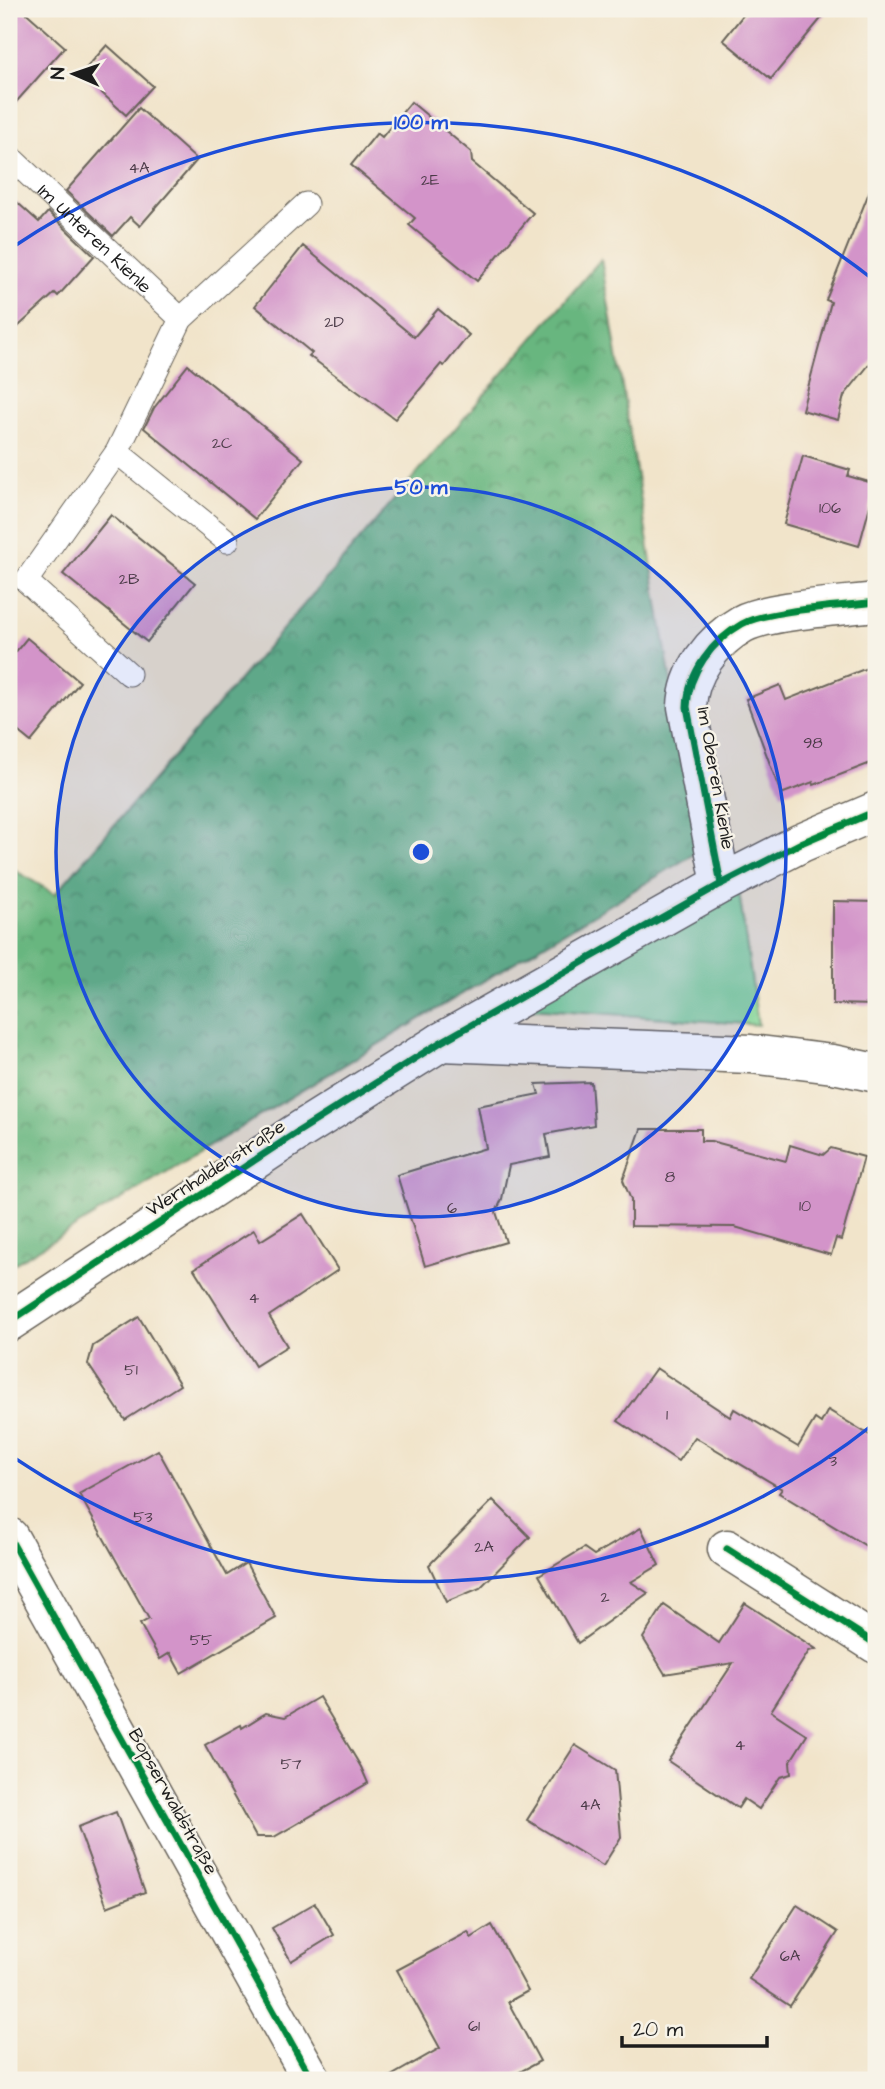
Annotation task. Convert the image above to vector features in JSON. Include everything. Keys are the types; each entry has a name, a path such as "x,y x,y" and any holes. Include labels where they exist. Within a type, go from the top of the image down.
{"street":[{"name":"Im Oberen Kienle","path":"721,884 687,707 688,690 700,663 742,624 765,617 876,602"},
{"name":"Im Oberen Kienle","path":"441,1042 721,884 801,843 876,811"},
{"path":"441,1042 751,1054 833,1064 876,1073"},
{"name":"Wernhaldenstraße","path":"9,1322 296,1133 441,1042"},
{"name":"Bopserwaldstraße","path":"9,1537 312,2080"},
{"path":"727,1549 876,1644"}],"lane":[{"name":"Im Unteren Kienle","path":"9,156 181,319"},
{"path":"129,674 26,581 117,452 181,319 306,204"},
{"path":"117,452 227,541"}],"green space":[{"path":"601,259 699,851 9,1267 9,867 55,894"},
{"path":"736,871 758,1025 516,1007"}],"building":[{"path":"9,9 22,9 65,47 9,110"},
{"path":"748,9 829,9 771,79 723,40"},
{"path":"107,45 153,86 126,115 81,74"},
{"path":"411,102 471,152 472,162 533,213 477,281 409,225 415,218 351,165 377,133 382,137"},
{"path":"139,108 197,160 140,226 130,217 113,236 66,191"},
{"path":"874,180 876,356 844,396 838,420 802,410 831,302 826,300"},
{"path":"9,195 39,222 48,212 94,256 58,296 55,293 9,335"},
{"path":"303,246 414,337 438,309 469,335 395,419 309,356 312,353 255,306"},
{"path":"188,365 303,459 255,519 144,428 154,408"},
{"path":"803,456 850,470 848,476 876,484 859,546 784,524"},
{"path":"111,515 195,583 147,642 63,574"},
{"path":"27,638 80,682 31,742 9,724 9,660"},
{"path":"876,667 876,761 814,785 813,782 781,794 746,699 780,685 786,700 867,668"},
{"path":"833,901 876,902 876,1005 833,1004"},
{"path":"591,1082 594,1125 546,1134 550,1157 509,1165 502,1199 496,1212 506,1242 425,1266 397,1175 486,1148 478,1106 539,1094 536,1084"},
{"path":"641,1129 701,1129 701,1141 711,1141 786,1161 790,1145 823,1155 831,1148 864,1157 841,1240 836,1238 831,1255 735,1227 631,1226 631,1200 623,1180"},
{"path":"303,1214 338,1270 269,1316 287,1346 255,1366 194,1269 254,1230 260,1241"},
{"path":"139,1317 180,1385 125,1420 88,1364 93,1346"},
{"path":"656,1368 730,1417 734,1409 798,1447 815,1419 821,1423 828,1410 876,1439 876,1552 779,1493 782,1489 695,1437 678,1461 618,1421"},
{"path":"158,1450 227,1575 246,1563 276,1618 181,1673 170,1653 160,1659 140,1624 149,1619 79,1494"},
{"path":"493,1500 530,1537 480,1588 446,1602 429,1565"},
{"path":"641,1528 659,1565 631,1582 648,1593 578,1643 539,1575 584,1548 594,1555"},
{"path":"745,1603 816,1649 809,1651 771,1711 807,1735 790,1762 791,1774 780,1777 759,1809 744,1799 738,1808 668,1761 733,1663 665,1674 643,1638 664,1605 719,1643"},
{"path":"319,1697 368,1783 274,1837 256,1837 205,1745 241,1725 242,1728 266,1713 285,1717"},
{"path":"575,1745 615,1770 621,1837 603,1866 527,1820"},
{"path":"116,1812 145,1892 107,1907 78,1827"},
{"path":"315,1903 334,1935 291,1961 272,1928"},
{"path":"797,1905 838,1932 790,2006 749,1979"},
{"path":"492,1925 528,1991 508,2002 540,2061 505,2080 384,2080 440,2048 397,1970 468,1932 471,1938"}],"cycle path":[{"path":"721,884 687,707 688,694 697,670 721,639 754,619 787,612 876,602"},
{"path":"9,1322 296,1133 441,1042 721,884 801,843 876,811"},
{"path":"9,1537 312,2080"},
{"path":"727,1549 876,1644"}]}
